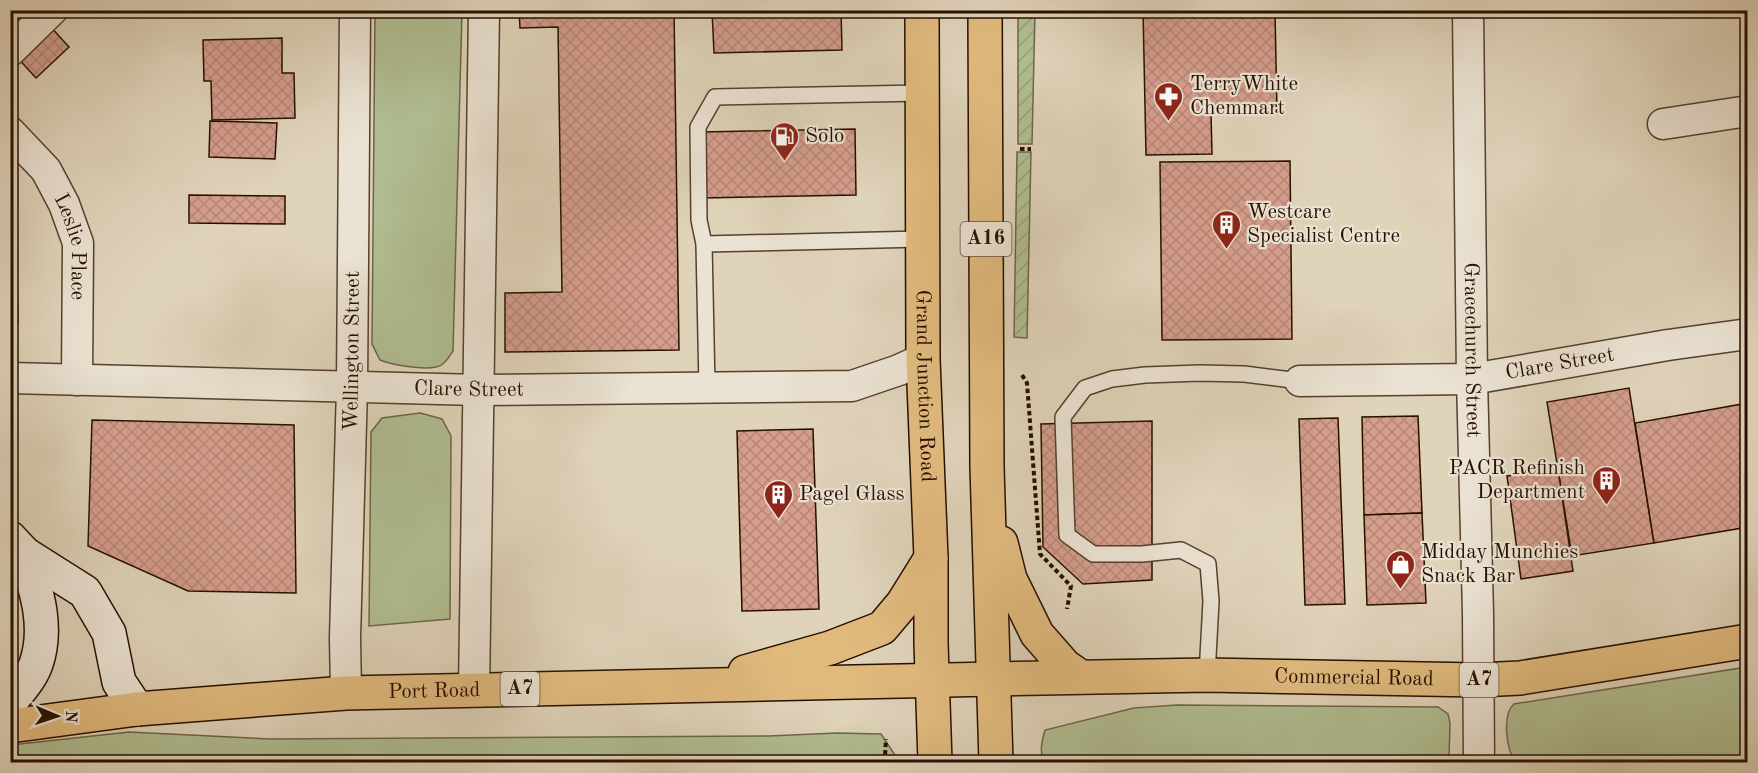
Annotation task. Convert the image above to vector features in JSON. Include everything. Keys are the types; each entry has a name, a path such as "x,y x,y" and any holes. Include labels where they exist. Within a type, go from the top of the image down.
{"main road":[{"name":"Grand Junction Road","path":"922,10 922,359 931,558 935,762"},
{"name":"A16","path":"985,10 987,467 996,762"},
{"path":"987,467 996,524 1010,579 1037,633 1053,653 1081,677"},
{"path":"694,685 830,648 882,628 903,603 931,558"},
{"name":"Commercial Road","path":"994,679 1207,675 1479,680 1520,678 1748,641"},
{"name":"A7","path":"933,680 994,679"},
{"name":"Port Road","path":"10,726 137,709 346,693 933,680"}],"street":[{"path":"10,51 52,10"},
{"name":"Wellington Street","path":"346,693 345,638 352,387 355,10"},
{"path":"474,691 484,10"},
{"name":"Gracechurch Street","path":"1468,10 1479,762"},
{"path":"1663,124 1748,111"},
{"name":"Leslie Place","path":"10,132 46,170 64,204 78,243 77,380"},
{"name":"Clare Street","path":"1300,381 1472,379 1668,345 1748,334"},
{"name":"Clare Street","path":"10,378 479,390 852,386 899,370 922,359"},
{"path":"10,702 27,682 36,665 40,648 41,614 37,591 18,546"},
{"path":"18,546 85,592 109,633 119,682 137,709"}],"lane":[{"path":"706,387 704,244 699,220 698,127 715,97 922,93"},
{"path":"704,244 922,239"},
{"path":"1207,675 1211,601 1208,564 1181,550 1142,554 1093,554 1066,535 1063,417 1085,388 1112,379 1200,373 1244,374 1300,381"}],"path":[{"path":"1018,368 1027,383 1040,554 1071,586 1067,609"},
{"path":"886,739 886,762"}],"green space":[{"path":"375,11 462,11 453,351 444,363 436,367 423,368 380,360 372,344"},
{"path":"1018,11 1035,11 1032,144 1018,144"},
{"path":"1017,152 1031,152 1027,338 1014,337"},
{"path":"420,413 442,419 451,436 450,619 369,626 371,432 382,418"},
{"path":"1747,667 1747,760 1516,762 1510,750 1507,724 1510,709 1514,704"},
{"path":"1177,705 1438,707 1448,714 1450,723 1449,758 1448,762 1044,762 1042,758 1041,750 1045,730 1134,708"},
{"path":"129,732 270,739 881,734 895,755 884,762 11,762 11,745"}],"building":[{"path":"519,10 674,10 679,350 505,352 505,293 562,292 558,27 520,28"},
{"path":"712,10 841,10 842,50 714,53"},
{"path":"1143,10 1213,10 1213,14 1275,12 1277,112 1211,114 1212,154 1146,155"},
{"path":"48,24 69,47 36,78 15,55"},
{"path":"282,38 282,73 294,73 295,118 212,120 211,81 204,81 203,40"},
{"path":"210,121 277,123 275,159 209,157"},
{"path":"855,129 856,195 702,198 701,132"},
{"name":"Westcare Specialist Centre","path":"1290,161 1292,339 1162,340 1160,162"},
{"path":"189,195 285,196 285,224 189,223"},
{"path":"17,278 18,322 10,323 10,279"},
{"name":"PACR Refinish Department","path":"1629,388 1654,543 1572,556 1547,402"},
{"path":"1748,403 1748,527 1654,543 1635,423"},
{"path":"1418,416 1422,513 1364,515 1362,417"},
{"path":"1338,418 1345,604 1305,605 1299,419"},
{"path":"92,420 294,425 296,593 188,591 88,546"},
{"path":"1152,421 1152,580 1083,584 1043,547 1041,424"},
{"name":"Pagel Glass","path":"813,429 819,609 742,611 737,431"},
{"path":"1558,469 1573,571 1521,579 1507,476"},
{"path":"1422,513 1426,603 1367,605 1364,515"}],"place":[{"name":"TerryWhite Chemmart","path":"1169,122"},
{"name":"Solo","path":"784,162"},
{"name":"Westcare Specialist Centre","path":"1226,250"},
{"name":"PACR Refinish Department","path":"1606,506"},
{"name":"Pagel Glass","path":"778,520"},
{"name":"Midday Munchies Snack Bar","path":"1400,590"}]}
